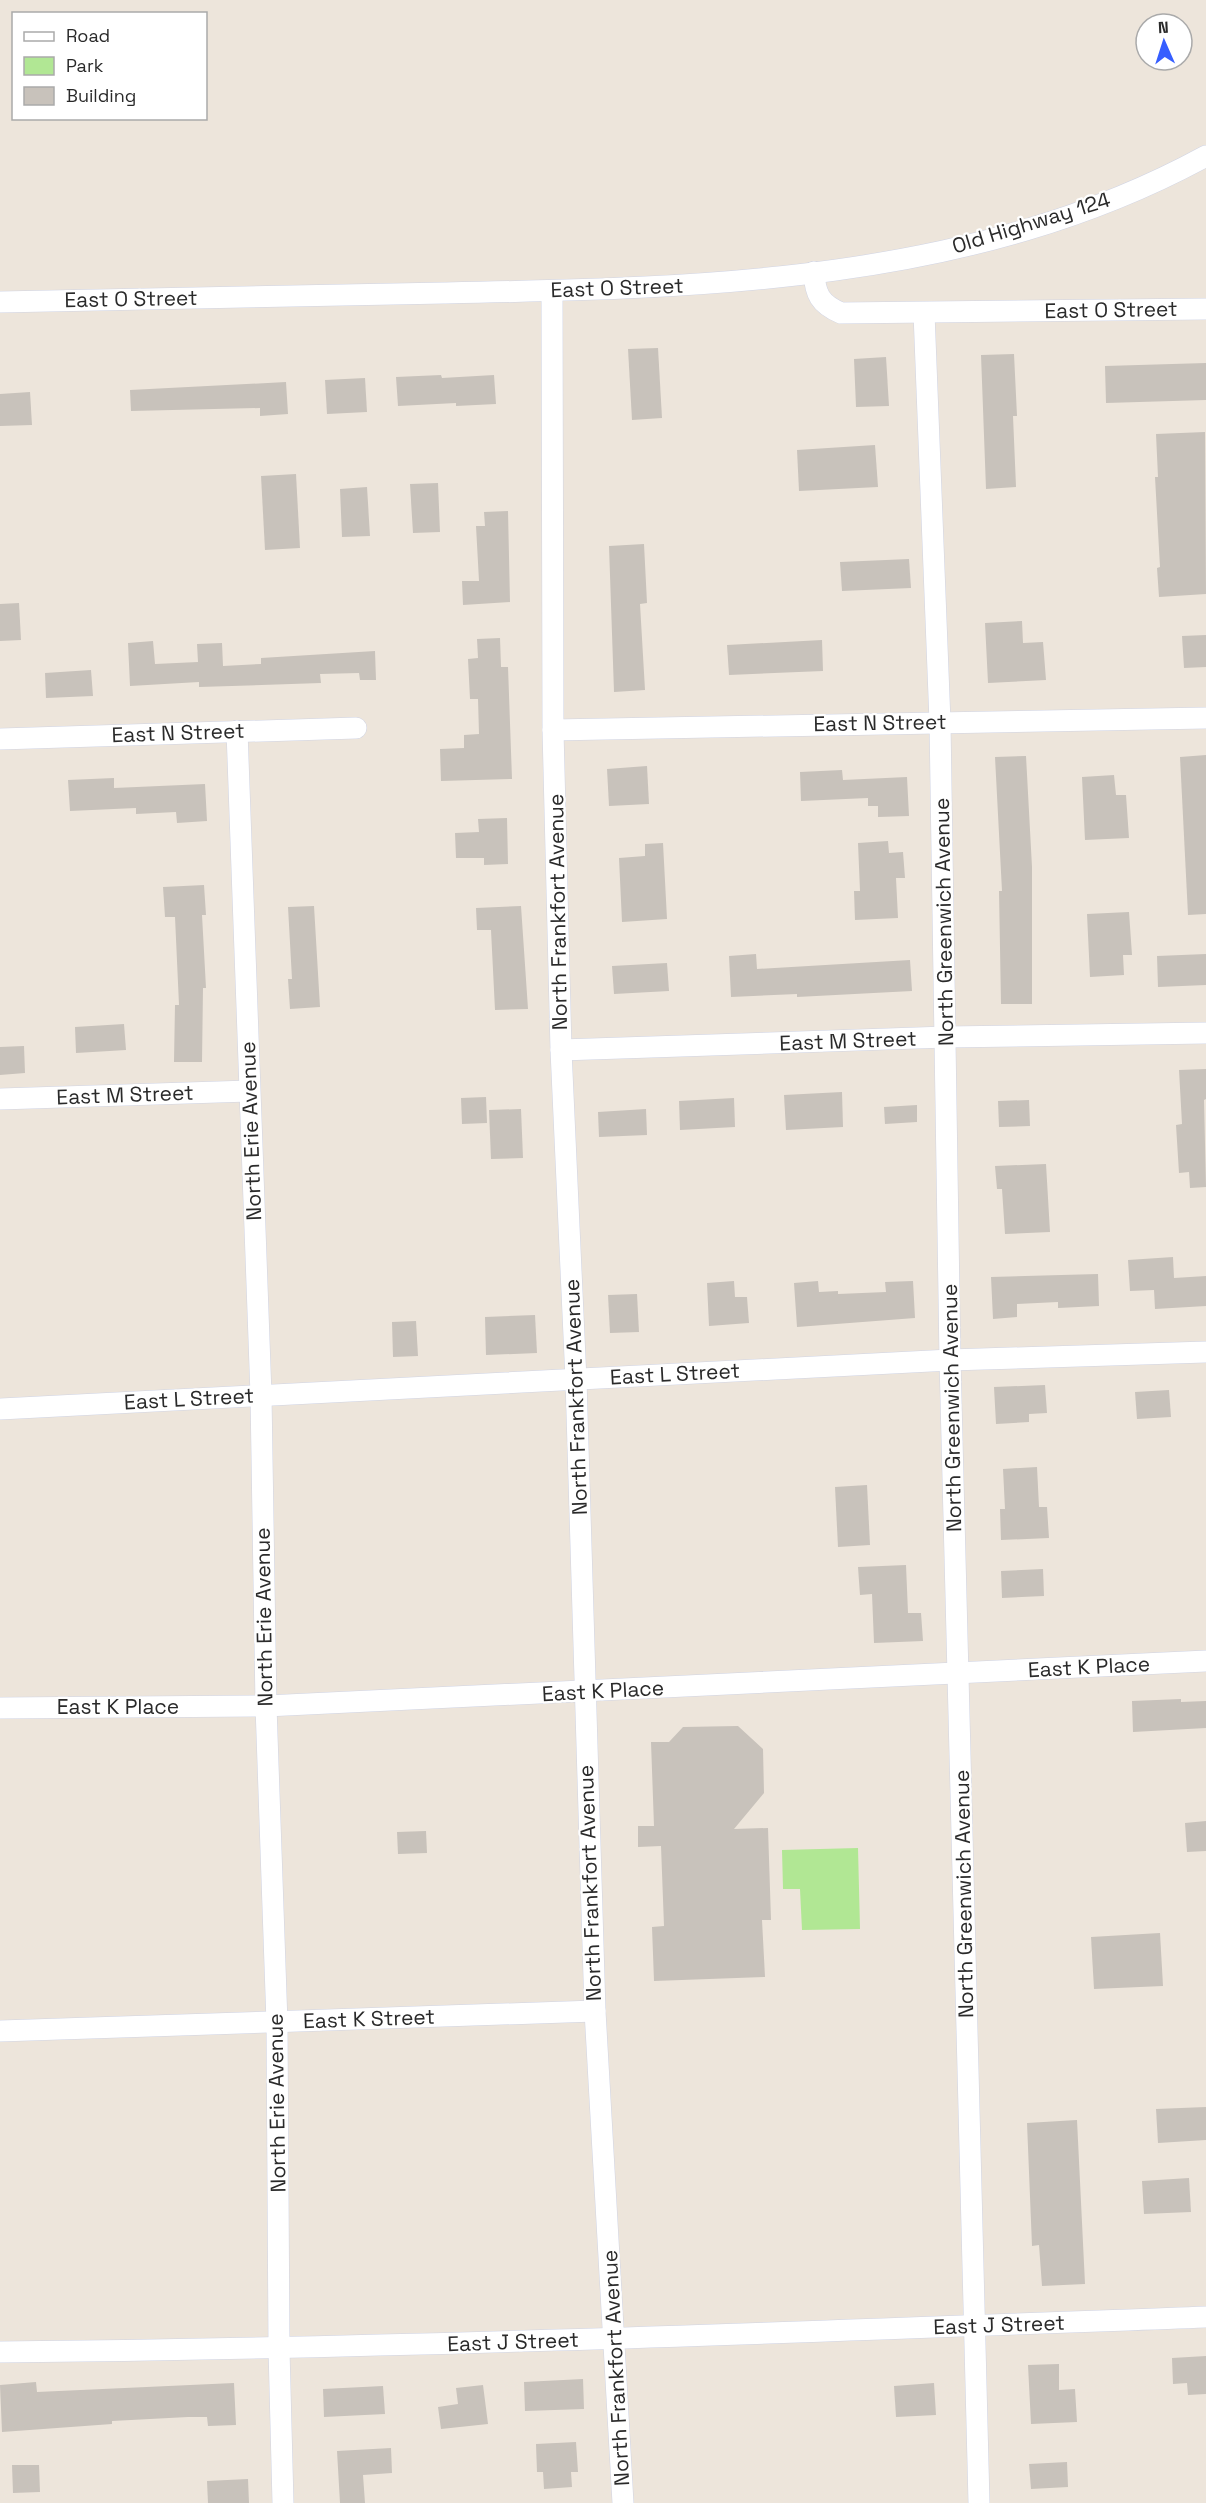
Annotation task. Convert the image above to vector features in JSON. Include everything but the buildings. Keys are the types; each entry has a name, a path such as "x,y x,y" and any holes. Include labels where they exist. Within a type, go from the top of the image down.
{"street":[{"name":"Old Highway 124","path":"814,272 883,263 999,238 1084,210 1206,156"},
{"name":"East O Street","path":"0,302 552,291 702,285 814,272 814,287 819,300 841,313 1206,309"},
{"name":"North Frankfort Avenue","path":"552,291 553,730 561,1050 576,1380 595,2011 623,2503"},
{"name":"North Greenwich Avenue","path":"924,313 940,722 950,1360 979,2503"},
{"name":"East N Street","path":"553,730 1206,718"},
{"name":"East N Street","path":"0,739 356,728"},
{"name":"North Erie Avenue","path":"237,731 261,1395 266,1706 277,2023 279,2349 283,2503"},
{"name":"East M Street","path":"561,1050 946,1037 1206,1033"},
{"name":"East M Street","path":"0,1099 249,1091"},
{"name":"East L Street","path":"0,1409 950,1360 1206,1352"},
{"name":"East K Place","path":"0,1708 266,1706 1206,1661"},
{"name":"East K Street","path":"0,2031 595,2011"},
{"name":"East J Street","path":"0,2352 279,2349 614,2339 1206,2316"}],"green space":[{"path":"858,1848 860,1929 802,1930 800,1889 783,1889 782,1850"}]}
